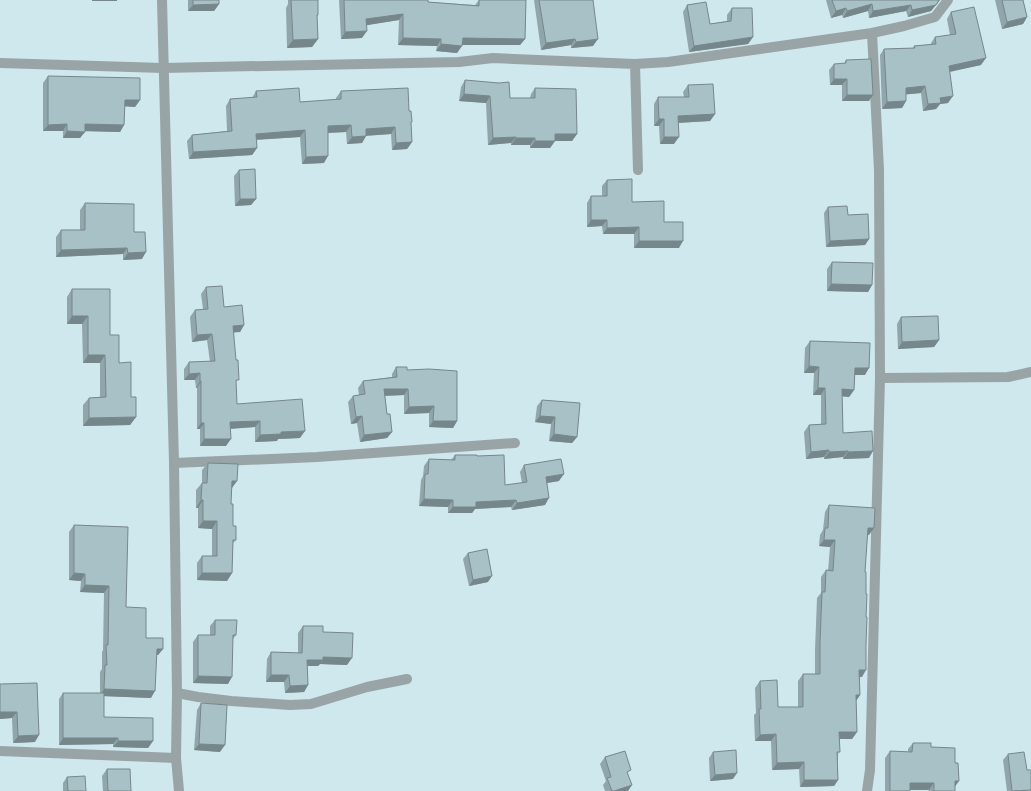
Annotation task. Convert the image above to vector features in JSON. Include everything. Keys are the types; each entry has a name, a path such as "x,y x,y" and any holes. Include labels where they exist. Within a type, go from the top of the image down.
{"street":[{"path":"162,0 174,463 177,693 176,758 179,791"},
{"path":"0,64 163,68 451,62 493,58 635,64 712,56 872,33 935,17 948,0"},
{"path":"867,791 870,770 880,378 879,170 872,33"},
{"path":"635,64 638,170"},
{"path":"880,378 1008,377 1031,372"},
{"path":"174,463 318,457 515,443"},
{"path":"177,693 198,698 297,705 311,704 368,687 407,679"},
{"path":"0,751 176,758"}],"building":[{"path":"193,0 219,0 219,4 193,5"},
{"path":"291,0 318,0 318,39 293,40"},
{"path":"344,0 428,0 428,2 479,6 479,0 526,0 525,39 463,38 462,46 441,44 441,39 403,38 403,14 366,19 367,31 345,32"},
{"path":"539,0 593,0 598,39 576,42 575,39 546,43"},
{"path":"832,0 939,0 936,5 912,10 911,5 873,11 872,4 847,11 846,8 836,11"},
{"path":"1002,0 1023,0 1027,17 1007,22"},
{"path":"706,2 710,24 731,21 732,8 752,8 753,37 694,46 687,5"},
{"path":"974,7 986,58 949,66 953,96 940,98 941,103 928,104 925,86 906,88 906,101 887,102 884,49 915,48 914,46 936,44 935,37 956,34 951,12"},
{"path":"871,59 873,95 847,95 847,79 834,79 834,64 846,63 846,60"},
{"path":"48,76 140,78 140,100 125,100 124,125 85,124 85,132 67,131 67,124 48,125"},
{"path":"465,80 499,83 509,82 510,98 535,98 535,88 576,89 577,134 555,134 555,141 535,141 535,138 516,137 493,138 490,96 464,94"},
{"path":"713,84 715,114 678,116 679,137 664,137 664,119 659,119 658,97 689,97 688,85"},
{"path":"299,88 300,102 341,99 341,91 408,88 409,111 411,111 412,122 412,142 396,143 395,127 366,129 366,136 352,137 351,125 328,126 328,156 306,157 305,130 256,134 257,148 193,152 192,135 232,131 230,99 257,97 256,91"},
{"path":"255,169 256,199 240,199 239,170"},
{"path":"632,179 632,202 664,201 664,222 683,222 683,241 639,241 639,227 607,228 607,220 591,220 591,196 607,196 607,180"},
{"path":"85,203 134,204 134,232 145,232 146,252 128,253 127,248 61,250 61,230 85,230"},
{"path":"847,206 848,215 868,214 869,239 830,241 828,207"},
{"path":"832,262 873,263 872,285 831,284"},
{"path":"222,286 224,307 242,305 244,325 233,326 236,360 238,360 239,380 236,380 237,404 302,399 305,431 260,435 260,421 230,422 231,439 204,439 204,423 201,423 200,373 189,374 189,362 215,361 212,334 197,335 195,310 208,309 206,287"},
{"path":"72,289 110,289 110,335 119,335 119,363 131,362 131,397 136,397 136,417 89,418 89,398 106,397 105,355 88,355 88,316 72,316"},
{"path":"938,316 939,340 902,342 901,317"},
{"path":"810,341 870,343 869,368 855,368 854,390 842,389 843,433 872,431 873,451 829,452 829,450 811,452 809,425 826,424 825,388 818,388 819,367 809,366"},
{"path":"396,367 407,367 407,370 429,369 457,371 457,421 433,421 434,406 409,407 408,389 384,389 387,414 390,414 392,432 364,435 362,416 356,417 353,396 365,394 363,381 397,377"},
{"path":"542,400 580,403 577,437 554,434 555,417 540,416"},
{"path":"455,455 504,455 505,485 527,482 524,465 561,459 564,474 546,477 549,498 517,503 516,500 476,502 476,507 453,507 453,500 424,499 425,474 428,474 429,459 455,460"},
{"path":"208,463 238,464 237,481 232,481 231,504 233,504 233,526 236,526 236,540 233,540 232,573 202,573 202,556 217,556 217,521 203,521 203,500 201,500 202,483 207,483"},
{"path":"829,505 875,508 874,528 868,528 865,572 867,594 866,670 859,670 860,695 856,695 857,732 839,732 840,752 837,752 838,780 804,780 804,762 777,763 776,734 760,735 760,681 777,680 778,707 803,707 803,674 820,674 822,592 825,592 826,570 833,571 835,540 824,540 825,528 828,528"},
{"path":"74,525 128,527 126,607 146,608 146,638 163,638 163,649 157,649 155,691 104,689 105,665 107,665 106,645 108,645 109,586 85,585 85,574 74,573"},
{"path":"487,549 492,576 473,580 468,553"},
{"path":"215,620 237,620 236,635 233,635 232,677 198,676 198,635 215,635"},
{"path":"303,626 323,626 323,632 353,633 352,658 323,657 323,660 307,660 308,685 290,686 289,675 271,675 271,652 302,653"},
{"path":"37,683 39,735 18,736 17,712 0,712 0,684"},
{"path":"63,693 104,693 104,717 153,718 153,741 118,741 118,738 63,738"},
{"path":"201,703 227,705 225,745 199,744"},
{"path":"913,743 931,743 931,747 955,748 955,763 958,763 959,781 955,781 955,791 934,791 934,783 910,783 910,791 890,791 890,751 912,752"},
{"path":"736,750 737,773 715,775 713,752"},
{"path":"625,751 631,770 627,772 632,785 612,791 607,778 611,777 605,757"},
{"path":"1024,752 1027,770 1031,770 1031,790 1012,791 1008,754"},
{"path":"107,769 130,769 131,791 108,791"},
{"path":"85,776 86,791 68,791 67,777"}]}
